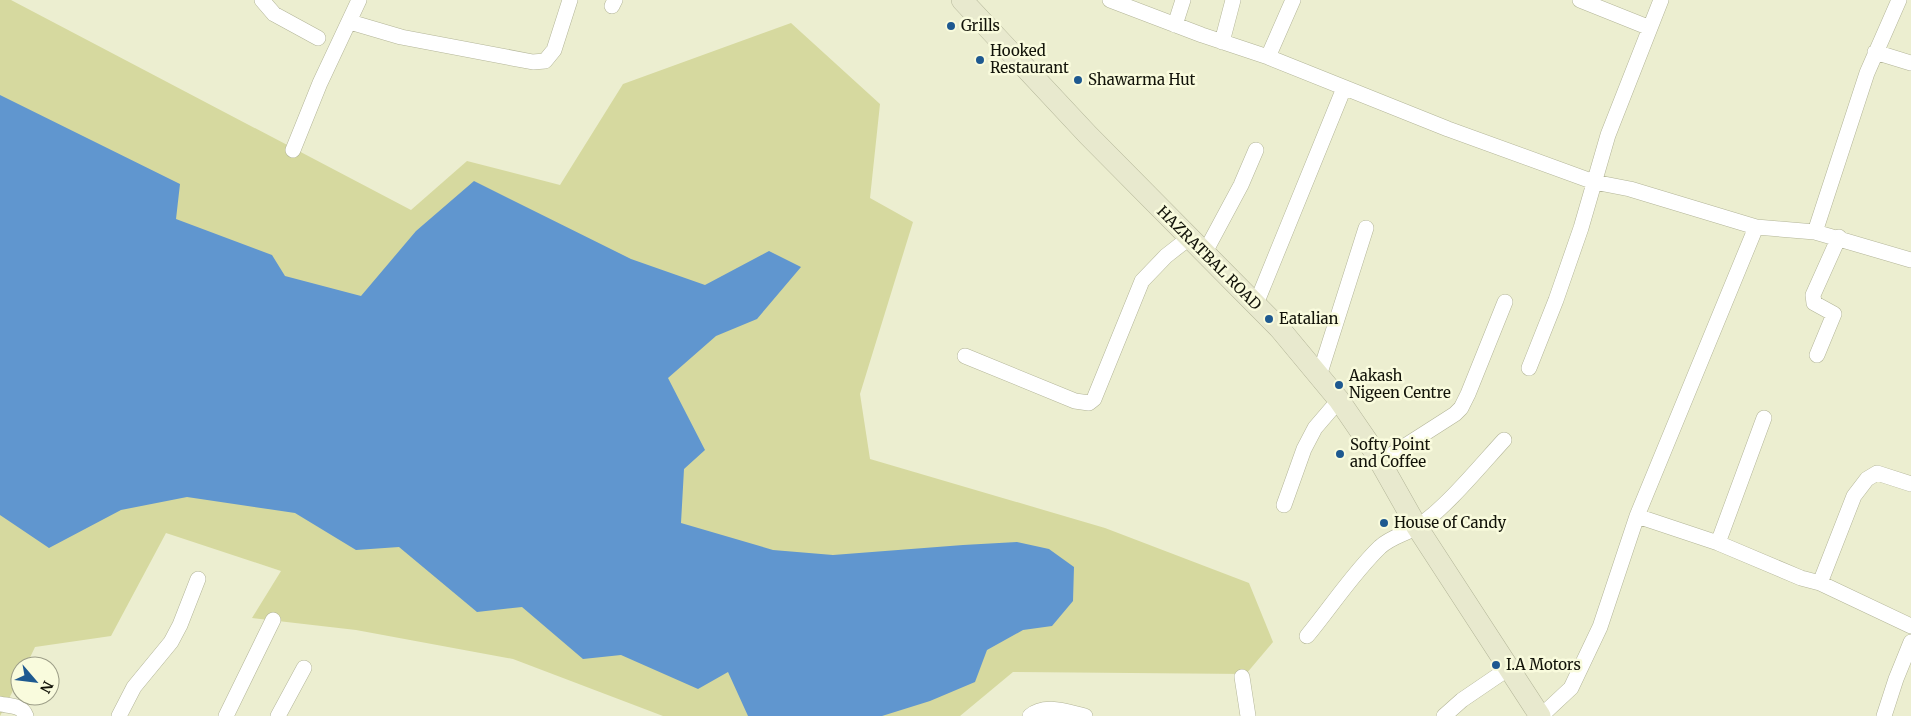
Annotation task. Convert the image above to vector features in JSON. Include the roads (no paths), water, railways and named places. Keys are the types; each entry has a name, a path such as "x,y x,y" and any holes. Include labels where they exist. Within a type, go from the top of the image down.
{"main road":[{"name":"HAZRATBAL ROAD","path":"962,0 1088,135 1280,329 1339,400 1380,462 1417,527 1541,716"}],"street":[{"path":"262,0 274,14 318,38"},
{"path":"293,150 320,83 359,0"},
{"path":"350,22 401,38 540,62 545,61 554,50 570,0"},
{"path":"1110,0 1222,42 1268,57 1448,129 1594,182 1630,189 1756,227 1814,232 1911,260"},
{"path":"1175,25 1184,0"},
{"path":"1222,42 1233,0"},
{"path":"1268,57 1293,0"},
{"path":"1580,0 1650,28"},
{"path":"1528,368 1560,291 1582,228 1608,135 1661,0"},
{"path":"1814,232 1867,73 1900,0"},
{"path":"1875,52 1911,63"},
{"path":"1256,304 1344,88"},
{"path":"1204,254 1238,192 1256,150"},
{"path":"1541,716 1571,688 1600,627 1636,516 1756,227"},
{"path":"1319,376 1366,228"},
{"path":"965,356 1075,401 1089,403 1094,399 1142,281 1166,256 1189,238"},
{"path":"1817,355 1834,314 1814,304 1812,299 1839,238"},
{"path":"1380,462 1449,418 1461,408 1504,302"},
{"path":"1284,505 1304,448 1315,428 1339,400"},
{"path":"1718,543 1764,418"},
{"path":"1307,636 1381,546 1390,539 1417,527 1450,497 1504,440"},
{"path":"1820,583 1854,496 1866,479 1877,473 1911,484"},
{"path":"1636,516 1718,543 1800,578 1820,583 1911,626"},
{"path":"119,716 134,687 171,642 180,625 198,579"},
{"path":"226,716 273,620"},
{"path":"1884,716 1911,642"},
{"path":"278,716 304,668"},
{"path":"1444,716 1462,700 1509,668"},
{"path":"1242,677 1248,716"},
{"path":"0,704 20,708 24,710 26,716"},
{"path":"1030,716 1047,708 1085,716"}],"water":[{"path":"0,95 180,184 176,219 272,255 285,276 361,296 416,231 474,181 631,259 705,285 769,251 801,267 757,319 716,336 668,378 705,450 684,469 681,523 773,550 833,555 1017,542 1049,549 1074,567 1073,601 1052,626 1023,630 987,650 975,682 930,701 882,716 748,716 728,672 698,689 621,655 583,659 522,607 477,612 399,547 356,550 295,513 187,497 121,510 49,548 0,515"}],"place":[{"name":"Grills","path":"951,26"},
{"name":"Hooked Restaurant","path":"980,60"},
{"name":"Shawarma Hut","path":"1078,80"},
{"name":"Eatalian","path":"1269,319"},
{"name":"Aakash Nigeen Centre","path":"1339,385"},
{"name":"Softy Point and Coffee","path":"1340,454"},
{"name":"House of Candy","path":"1384,523"},
{"name":"I.A Motors","path":"1496,665"}]}
